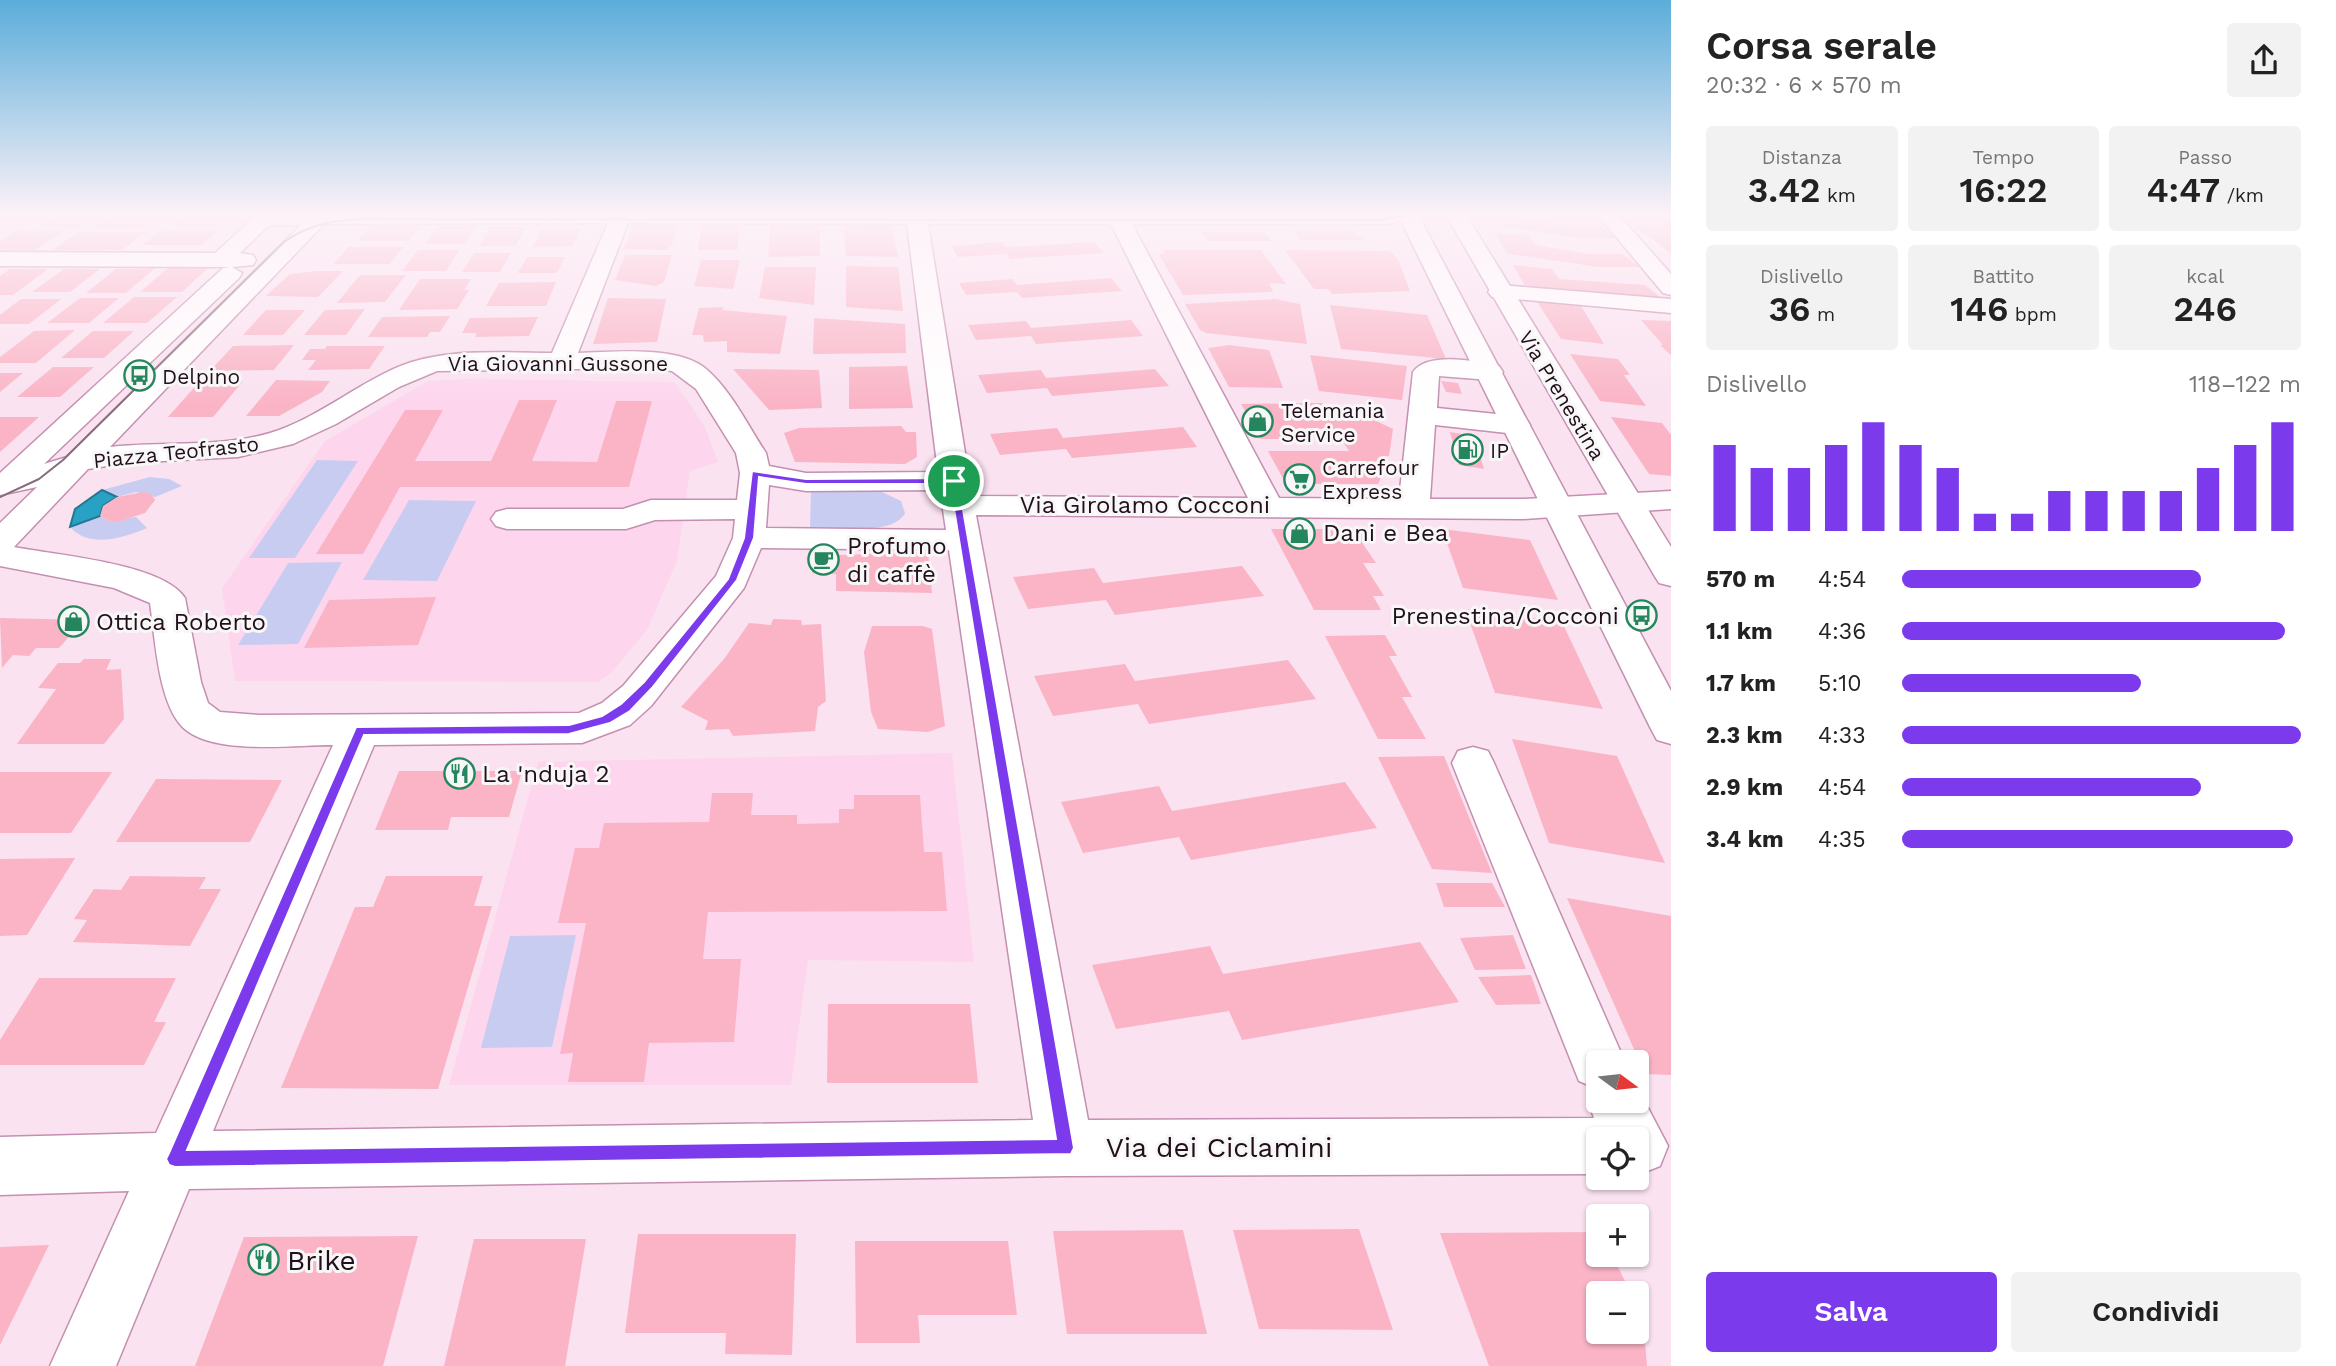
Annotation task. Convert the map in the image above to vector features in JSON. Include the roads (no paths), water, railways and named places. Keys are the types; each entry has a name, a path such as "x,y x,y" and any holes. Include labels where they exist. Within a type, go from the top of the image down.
{"street":[{"path":"1,489 233,277"},
{"path":"38,475 70,449 235,277"},
{"path":"0,542 76,464 237,277"},
{"path":"562,360 593,277"},
{"path":"925,277 959,509 1065,1148"},
{"path":"1149,277 1268,506"},
{"name":"Via Prenestina","path":"1442,277 1671,729"},
{"name":"Via Prenestina","path":"1491,277 1671,575"},
{"path":"1500,292 1671,306"},
{"name":"Via Giovanni Gussone","path":"0,555 157,589 167,598 187,701 199,719 244,730 569,729 606,719 637,696 718,600 736,573 751,524 755,473 746,441 706,384 689,369 657,360 434,363 400,376 351,404"},
{"path":"1414,507 1423,379 1429,370 1443,368 1490,372"},
{"name":"Piazza Teofrasto","path":"1,489 76,464 120,455 251,447 299,432 351,404"},
{"path":"1422,415 1516,425"},
{"path":"755,473 959,509"},
{"name":"Via Girolamo Cocconi","path":"959,509 1560,507 1671,500"},
{"path":"507,519 626,519 651,510 751,524 959,509"},
{"path":"83,1366 360,730"},
{"path":"1473,763 1593,1050"},
{"name":"Via dei Ciclamini","path":"0,1166 175,1159 1065,1148 1586,1138"}],"water":[{"path":"102,490 117,497 103,506 100,516 70,527 75,509"}],"tram line":[{"path":"0,497 39,479 63,460 249,277"}],"place":[{"name":"Delpino","path":"139,376"},
{"name":"Telemania Service","path":"1258,422"},
{"name":"IP","path":"1467,450"},
{"name":"Carrefour Express","path":"1299,479"},
{"name":"Dani e Bea","path":"1300,533"},
{"name":"Profumo di caffè","path":"824,560"},
{"name":"Prenestina/Cocconi","path":"1642,616"},
{"name":"Ottica Roberto","path":"73,622"},
{"name":"La 'nduja 2","path":"459,774"},
{"name":"Brike","path":"264,1260"}]}
